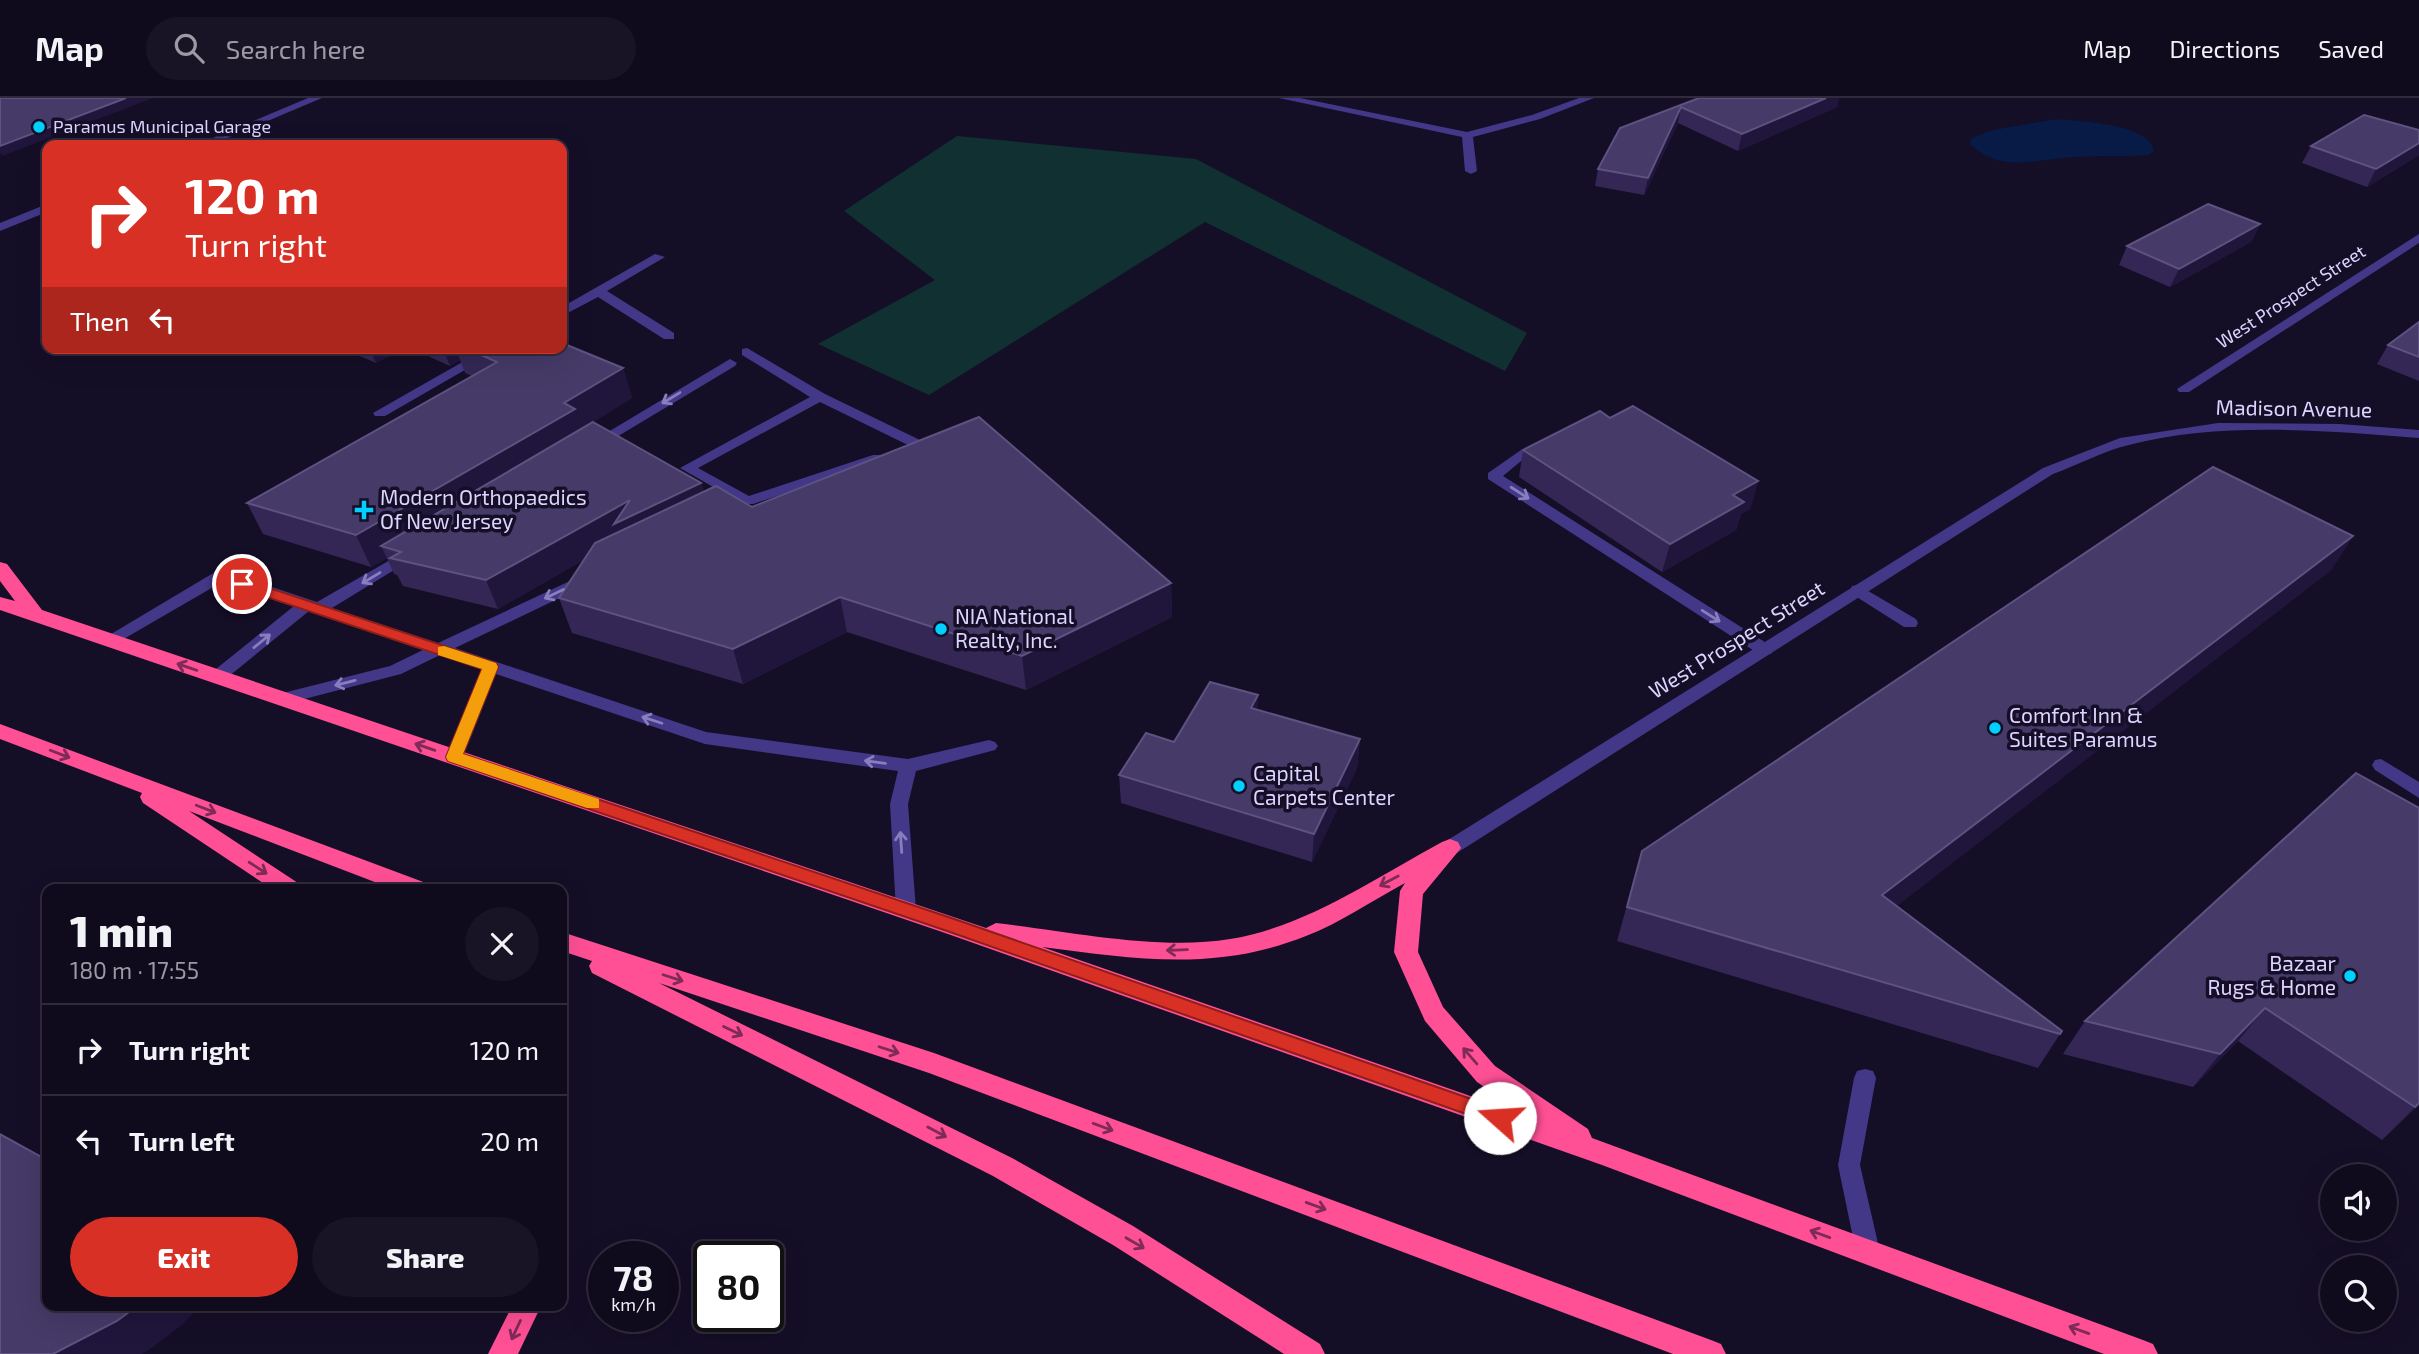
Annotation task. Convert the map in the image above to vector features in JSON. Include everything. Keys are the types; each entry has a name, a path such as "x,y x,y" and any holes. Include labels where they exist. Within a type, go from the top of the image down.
{"highway":[{"path":"0,568 35,615"},
{"path":"0,603 956,927 1604,1154 2143,1354"},
{"path":"0,730 405,884"},
{"path":"120,777 282,884"},
{"path":"956,927 1150,951 1229,948 1300,929 1450,848"},
{"path":"1450,848 1412,891 1406,951 1434,1014 1486,1074 1604,1154"},
{"path":"567,946 934,1064 1711,1354"},
{"path":"567,947 917,1122 1046,1191 1176,1267 1310,1354"},
{"path":"503,1354 524,1311"}],"street":[{"path":"214,140 317,98"},
{"path":"1284,98 1467,135 1536,117 1589,98"},
{"path":"1467,135 1471,171"},
{"path":"0,228 42,210"},
{"name":"West Prospect Street","path":"2185,389 2419,238"},
{"path":"567,309 659,257"},
{"path":"598,291 668,336"},
{"path":"747,352 820,397 919,445"},
{"path":"380,414 486,354"},
{"path":"577,454 730,363"},
{"path":"748,501 687,468 820,397"},
{"name":"Madison Avenue","path":"2048,471 2125,441 2218,427 2340,428 2419,433"},
{"path":"723,513 748,501 954,433"},
{"path":"1521,454 1493,476 1765,650"},
{"name":"West Prospect Street","path":"1450,848 2048,471"},
{"path":"217,677 312,607 424,546"},
{"path":"281,699 395,670 600,572"},
{"path":"109,640 220,576 705,738 908,766 989,746"},
{"path":"1858,590 1910,623"},
{"path":"454,757 491,667"},
{"path":"2381,765 2419,791"},
{"path":"906,910 899,804 908,766"},
{"path":"1866,1078 1849,1166 1868,1252"}],"green space":[{"path":"957,136 1196,159 1527,333 1505,371 1205,222 929,395 818,344 935,280 844,211"}],"water":[{"path":"2057,119 2097,123 2128,130 2150,142 2154,151 2149,155 2083,156 2020,163 1995,159 1971,145 1970,139 1992,130"}],"building":[{"name":"Paramus Municipal Garage","path":"0,98 126,98 0,146"},
{"path":"1699,98 1826,98 1742,134 1681,107 1648,178 1598,169 1620,128"},
{"path":"2364,115 2419,130 2419,143 2376,169 2311,146"},
{"path":"2208,204 2260,224 2179,269 2127,246"},
{"path":"2419,322 2419,357 2388,345"},
{"path":"567,345 623,368 564,403 575,409 356,535 247,503 497,362 479,354 567,354"},
{"path":"1633,406 1758,481 1733,495 1744,502 1670,544 1523,450 1600,411 1610,418"},
{"path":"979,417 1171,583 1022,656 840,597 733,649 559,598 595,543 716,486 752,507"},
{"path":"593,422 701,483 614,524 630,500 486,580 390,558 401,552 381,546"},
{"name":"Comfort Inn & Suites Paramus","path":"2213,467 2353,536 1882,895 2062,1031 2060,1034 1627,907 1642,851"},
{"name":"Capital Carpets Center","path":"1210,682 1258,695 1251,708 1360,739 1314,834 1119,775 1146,733 1174,742"},
{"path":"2356,773 2419,808 2419,1103 2415,1107 2265,1008 2220,1054 2085,1021"},
{"path":"0,1134 42,1157 42,1311 130,1311 117,1321 53,1354 0,1354"}],"slow traffic":[{"path":"444,651 491,667 454,757 593,804"}],"place":[{"name":"Paramus Municipal Garage","path":"39,127"},
{"name":"Modern Orthopaedics Of New Jersey","path":"364,510"},
{"name":"NIA National Realty, Inc.","path":"941,629"},
{"name":"Comfort Inn & Suites Paramus","path":"1995,728"},
{"name":"Capital Carpets Center","path":"1239,786"},
{"name":"Bazaar Rugs & Home","path":"2350,976"}],"route":[{"path":"242,584 491,667 454,757 956,927 1500,1118"}]}
